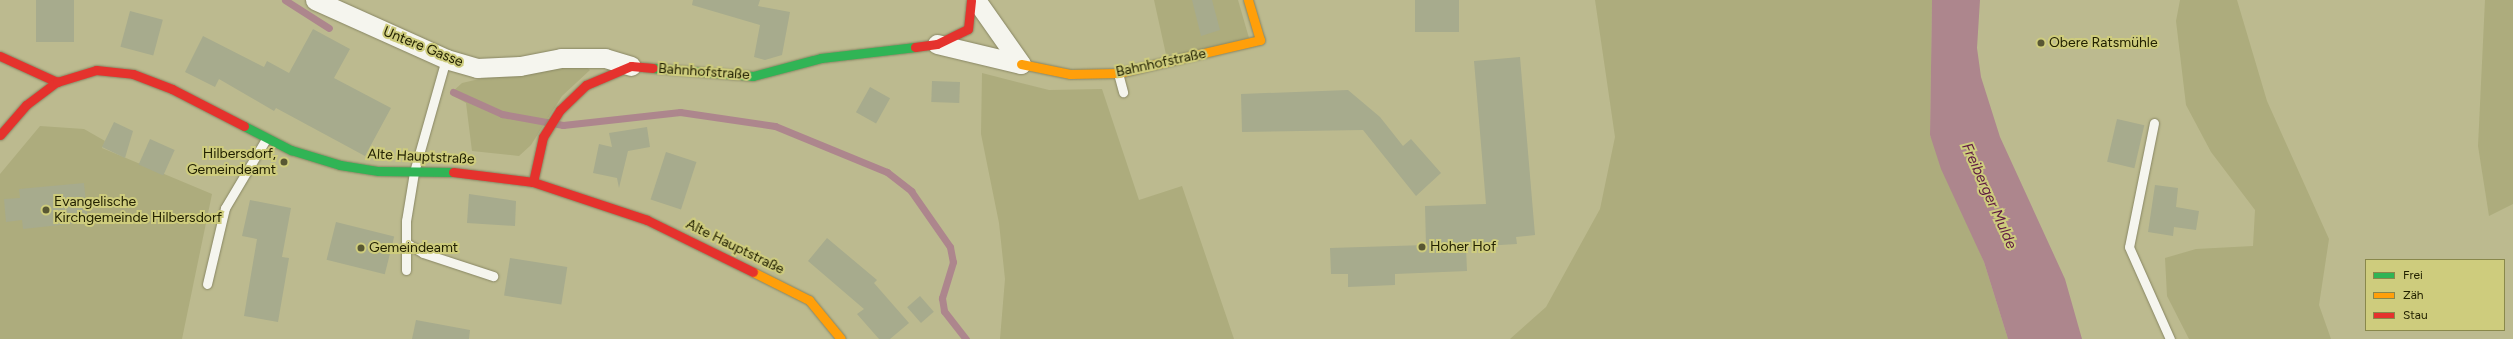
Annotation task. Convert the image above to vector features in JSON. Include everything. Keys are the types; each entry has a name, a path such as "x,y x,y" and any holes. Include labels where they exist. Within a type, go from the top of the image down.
{"main road":[{"name":"Bahnhofstraße","path":"533,182 542,137 560,110 586,85 631,66 753,76 821,58 937,44 968,29 971,0"},
{"name":"Bahnhofstraße","path":"1021,64 1070,74 1118,73 1168,64 1260,40 1248,0"},
{"path":"0,56 57,82"},
{"name":"Alte Hauptstraße","path":"0,136 26,105 57,82 96,70 133,74 172,89 266,139 340,164 414,172 478,173 533,182 647,220 738,262 809,300 841,339"}],"street":[{"name":"Untere Gasse","path":"315,0 446,59 477,68 520,66 561,58 605,58 631,66"},
{"path":"976,0 1021,64"},
{"name":"Bahnhofstraße","path":"937,44 1021,64"}],"lane":[{"path":"406,270 408,244 406,221 414,172 446,59"},
{"path":"1118,73 1123,92"},
{"path":"2154,122 2129,247 2170,339"},
{"path":"208,284 225,208 266,139"},
{"path":"408,244 430,256 493,276"}],"shaded area":[{"path":"1154,0 1238,0 1249,38 1167,59"},
{"path":"1595,0 1932,0 1930,135 1984,262 2008,339 1510,339 1546,307 1600,209 1615,137"},
{"path":"2180,0 2237,0 2267,101 2329,239 2319,305 2331,339 2189,339 2167,296 2165,258 2196,249 2253,246 2255,210 2211,152 2186,105 2176,21"},
{"path":"2485,0 2513,0 2513,204 2489,216 2478,146"},
{"path":"584,65 590,70 562,96 531,145 519,156 472,151 466,103 450,94 462,83 501,74"},
{"path":"982,73 1049,90 1102,89 1139,200 1182,186 1234,339 1000,339 1005,279 999,223 981,134"},
{"path":"40,126 84,129 105,141 102,148 212,194 182,339 0,339 0,174"}],"water":[{"name":"Freiberger Mulde","path":"1932,0 1980,0 1977,48 1981,77 2000,137 2065,279 2082,339 2008,339 1984,262 1941,169 1930,135"}],"building":[{"path":"36,0 74,0 74,42 36,42"},
{"path":"693,0 760,0 758,6 790,12 782,55 765,60 754,57 760,25 692,5"},
{"path":"1192,0 1212,0 1220,30 1201,36"},
{"path":"1415,0 1459,0 1459,32 1415,32"},
{"path":"130,11 163,20 153,56 120,47"},
{"path":"313,29 350,49 334,78 391,108 365,156 276,108 274,111 219,79 215,87 185,72 203,36 264,67 267,61 289,73"},
{"path":"1520,57 1535,235 1516,237 1517,244 1466,247 1467,271 1395,274 1395,285 1348,287 1348,274 1331,274 1330,248 1426,245 1425,206 1486,204 1474,61"},
{"path":"932,81 960,82 959,103 931,102"},
{"path":"870,87 890,98 876,124 856,112"},
{"path":"1348,90 1380,117 1403,146 1411,139 1441,173 1416,196 1363,130 1242,132 1241,94"},
{"path":"2117,119 2144,125 2134,168 2107,162"},
{"path":"114,122 133,131 125,158 102,147"},
{"path":"647,127 650,147 628,151 619,188 617,178 593,173 599,144 612,147 609,133"},
{"path":"150,139 175,150 163,176 139,165"},
{"path":"666,152 696,162 681,209 651,200"},
{"name":"Evangelische Kirchgemeinde Hilbersdorf","path":"84,183 88,222 23,229 22,220 6,222 4,199 20,198 19,189"},
{"path":"2155,185 2178,188 2176,207 2199,211 2196,230 2174,227 2173,236 2148,232"},
{"path":"469,194 516,201 515,226 467,223"},
{"path":"250,200 291,208 282,257 289,258 278,322 244,316 257,239 242,236"},
{"name":"Gemeindeamt","path":"336,222 394,237 385,274 327,260"},
{"path":"827,238 877,280 874,283 909,323 890,339 879,339 857,314 864,309 808,261"},
{"path":"510,258 567,267 561,305 504,296"},
{"path":"920,296 934,312 921,323 907,307"},
{"path":"416,320 470,330 469,339 412,339"}],"waterway":[{"path":"285,0 329,28"},
{"path":"453,92 502,114 563,125 680,112 775,126 887,172 911,191 950,247 953,262 942,298 944,311 966,339"}],"traffic: fast":[{"path":"653,68 753,76 821,58 915,47"},
{"path":"244,126 291,150 340,165 379,171 453,172"}],"traffic: slow":[{"path":"1021,64 1070,74 1118,73 1260,40 1248,0"},
{"path":"753,272 809,300 841,339"}],"traffic: jam":[{"path":"915,47 937,44 968,29 971,0"},
{"path":"0,56 57,82"},
{"path":"533,182 543,137 560,110 586,85 631,66 653,68"},
{"path":"0,135 26,105 57,82 96,70 133,74 172,89 244,126"},
{"path":"453,172 533,182 647,220 753,272"}],"place":[{"name":"Obere Ratsmühle","path":"2041,43"},
{"name":"Hilbersdorf, Gemeindeamt","path":"284,162"},
{"name":"Evangelische Kirchgemeinde Hilbersdorf","path":"46,210"},
{"name":"Hoher Hof","path":"1422,247"},
{"name":"Gemeindeamt","path":"361,248"}]}
